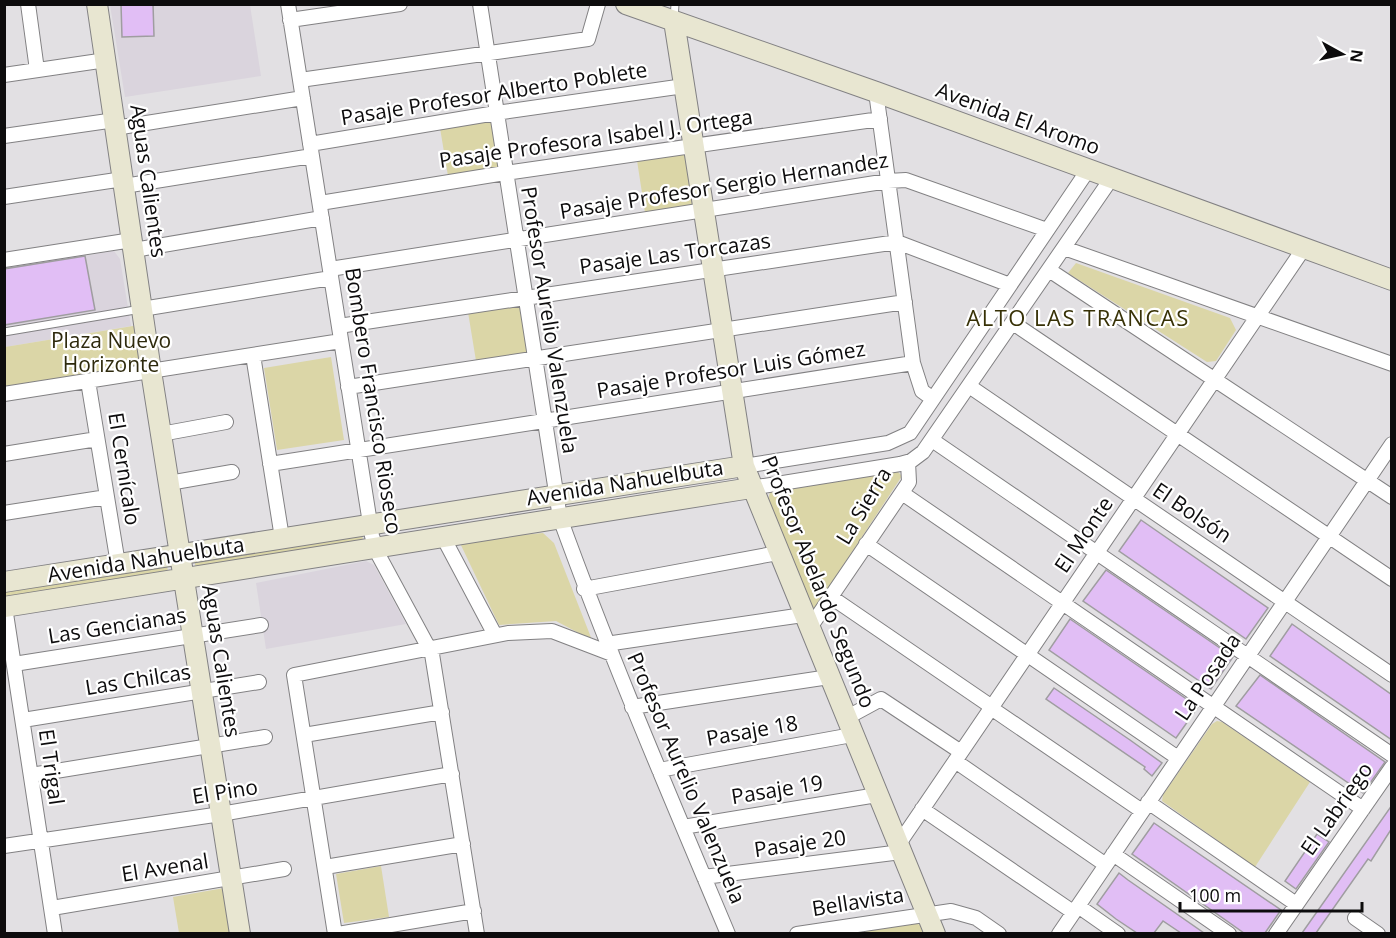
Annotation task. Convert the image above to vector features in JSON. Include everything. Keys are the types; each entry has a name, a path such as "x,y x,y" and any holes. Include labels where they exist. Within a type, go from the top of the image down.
{"street":[{"path":"28,4 37,70"},
{"name":"Aguas Calientes","path":"97,4 151,371 240,933"},
{"name":"Bombero Francisco Rioseco","path":"288,4 370,525 375,548 431,650 477,933"},
{"path":"290,20 399,4"},
{"name":"Profesor Aurelio Valenzuela","path":"480,4 543,421 560,518 584,589 728,933"},
{"path":"300,80 588,39 598,4"},
{"name":"Avenida El Aromo","path":"626,4 674,13 876,92 1392,280"},
{"name":"Profesor Abelardo Segundo","path":"674,13 744,466 751,488 935,933"},
{"path":"4,75 106,60"},
{"name":"Pasaje Profesor Alberto Poblete","path":"4,197 124,183 311,150 496,113 684,86"},
{"path":"876,92 913,363 922,391 933,399"},
{"path":"4,136 115,124 303,98"},
{"name":"Pasaje Profesora Isabel J. Ortega","path":"320,203 505,173 880,118"},
{"name":"Avenida Nahuelbuta","path":"4,582 898,441 910,434 1088,170"},
{"path":"908,462 923,453 1112,179"},
{"name":"Pasaje Profesor Sergio Hernandez","path":"142,309 516,239 888,181 906,180 1047,230"},
{"path":"4,260 322,219"},
{"name":"Pasaje Las Torcazas","path":"339,326 897,242 1010,285"},
{"path":"1064,248 1392,364"},
{"name":"El Monte","path":"899,848 922,809 1304,248"},
{"path":"1049,270 1392,497"},
{"path":"348,387 905,302"},
{"path":"1013,322 1392,579"},
{"path":"4,394 341,341"},
{"path":"253,355 282,538"},
{"name":"Pasaje Profesor Luis Gómez","path":"270,464 913,363"},
{"name":"El Cernícalo","path":"88,381 118,564"},
{"name":"El Bolsón","path":"969,386 1392,675"},
{"path":"161,434 226,422"},
{"path":"4,454 97,439"},
{"path":"932,440 1392,755"},
{"name":"La Posada","path":"1059,933 1392,444"},
{"name":"Avenida Nahuelbuta","path":"5,607 908,462"},
{"name":"La Sierra","path":"806,622 831,597 902,493 910,476 908,462"},
{"path":"169,483 232,472"},
{"path":"902,493 1362,809"},
{"path":"4,513 107,496"},
{"path":"443,537 495,635"},
{"path":"866,544 1178,758"},
{"path":"584,589 778,553"},
{"path":"831,597 991,708 1296,904"},
{"name":"El Trigal","path":"5,607 55,933"},
{"path":"474,911 337,933 294,675 431,650 495,635 552,632 609,649 806,622"},
{"name":"Las Gencianas","path":"14,664 261,625"},
{"path":"632,707 829,677"},
{"name":"Las Chilcas","path":"23,720 259,682"},
{"name":"Pasaje 18","path":"659,770 849,726 881,699 958,757"},
{"path":"304,735 442,712"},
{"path":"31,775 265,737"},
{"path":"958,757 1109,859 1229,933"},
{"name":"El Labriego","path":"1276,933 1392,767"},
{"name":"El Pino","path":"4,846 221,814 452,774"},
{"name":"Pasaje 19","path":"683,827 877,795"},
{"path":"922,809 1075,909 1119,933"},
{"path":"325,867 463,844"},
{"name":"Pasaje 20","path":"704,878 899,848"},
{"name":"El Avenal","path":"52,908 285,869"},
{"name":"Bellavista","path":"797,933 951,911 965,914 999,933"},
{"path":"1355,918 1378,933"}],"lane":[{"path":"4,332 142,309"}],"shaded area":[{"path":"110,5 250,5 261,76 125,97"},
{"path":"114,251 120,259 131,326 5,347 5,269"},
{"path":"366,561 374,565 406,624 266,649 256,583"}],"green space":[{"path":"496,113 505,173 449,182 439,122"},
{"path":"694,146 704,210 646,219 636,154"},
{"path":"1076,263 1230,318 1236,330 1216,361 1207,362 1068,273"},
{"path":"524,298 534,358 477,367 467,306"},
{"name":"Plaza Nuevo Horizonte","path":"145,324 151,371 5,394 5,347"},
{"path":"331,357 344,440 277,450 264,368"},
{"path":"898,472 902,476 811,614 766,507 770,492"},
{"path":"362,533 363,541 196,569 194,559"},
{"path":"543,533 554,543 592,640 556,621 499,625 459,541"},
{"path":"167,563 168,574 5,598 5,590"},
{"path":"1217,721 1222,722 1310,782 1255,867 1162,801 1163,795 1212,724"},
{"path":"381,866 389,917 344,923 336,874"},
{"path":"224,888 230,933 179,933 173,897"},
{"path":"914,922 924,927 926,934 845,934"}],"building":[{"path":"121,4 153,4 154,36 122,37"},
{"path":"85,256 95,310 4,325 4,269"},
{"path":"1141,520 1268,608 1246,639 1119,551"},
{"path":"1106,570 1233,657 1211,689 1083,601"},
{"path":"1070,619 1198,707 1176,738 1049,650"},
{"path":"1292,624 1392,695 1392,740 1270,656"},
{"path":"1260,675 1385,762 1363,793 1236,706"},
{"path":"1054,688 1162,763 1152,776 1144,769 1145,767 1046,699"},
{"path":"1392,805 1392,828 1371,861 1368,859 1316,933 1302,933"},
{"path":"1154,823 1281,910 1265,933 1244,933 1132,854"},
{"path":"1317,834 1329,842 1296,889 1285,881"},
{"path":"1119,873 1204,933 1181,933 1163,921 1154,933 1137,933 1116,919 1097,904"}],"district":[{"name":"ALTO LAS TRANCAS","path":"1078,318"}]}
